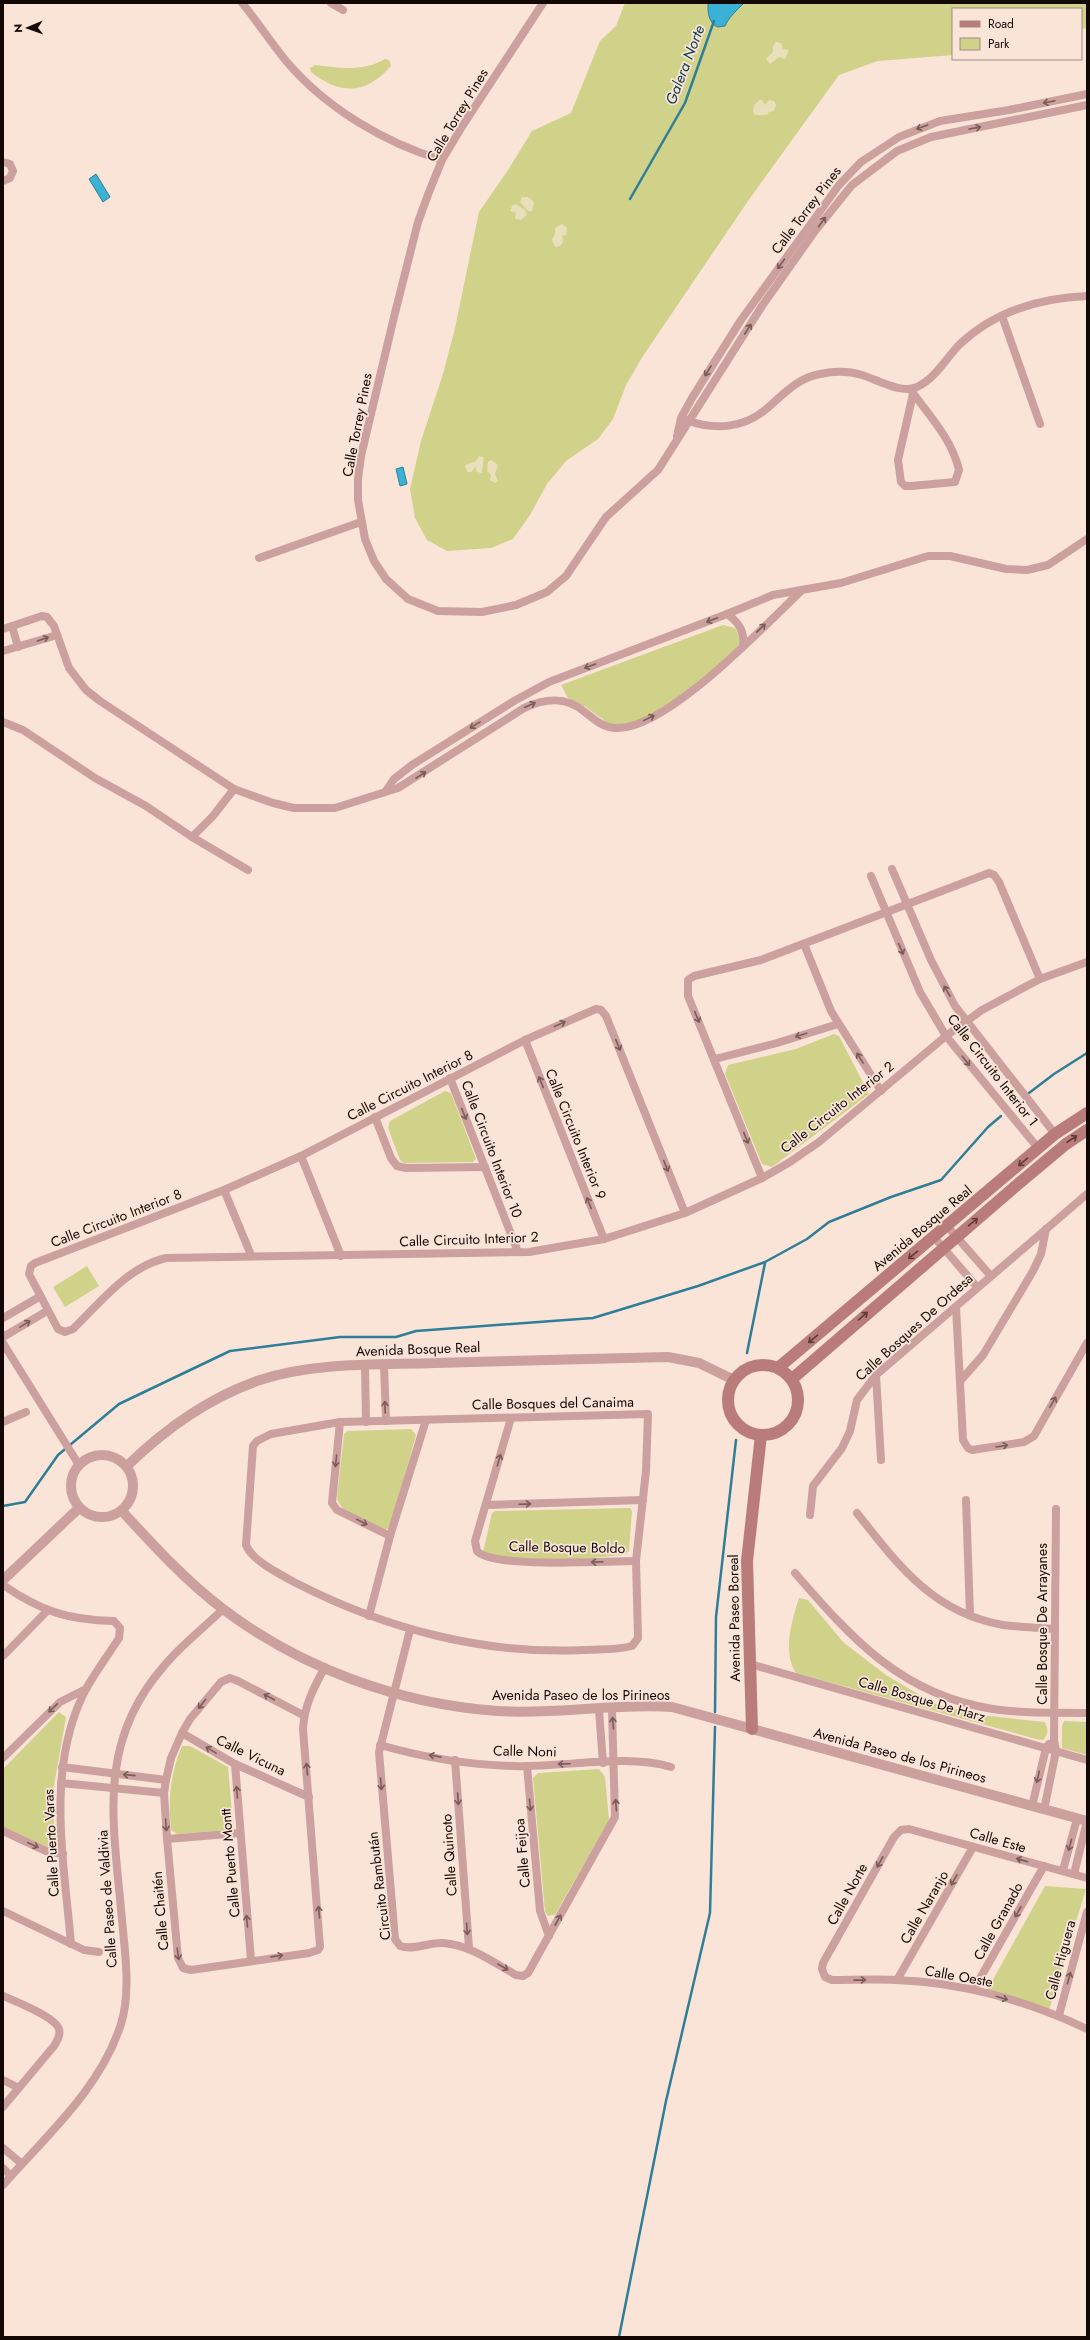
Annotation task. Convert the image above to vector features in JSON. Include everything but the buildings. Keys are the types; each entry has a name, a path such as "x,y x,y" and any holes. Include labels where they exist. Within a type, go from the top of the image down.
{"main road":[{"name":"Avenida Bosque Real","path":"778,1368 1038,1148 1055,1134 1087,1113"},
{"name":"Avenida Bosque Real","path":"792,1379 957,1236 1066,1144 1087,1130"},
{"path":"758,1365 778,1368 792,1379 798,1396 794,1416 780,1430 760,1435 742,1427 730,1410 730,1390 734,1380 740,1373 758,1365"},
{"name":"Avenida Paseo Boreal","path":"752,1729 747,1561 760,1435"}],"street":[{"path":"242,3 287,62 307,83 376,133 421,154 442,160"},
{"path":"331,3 343,10"},
{"name":"Calle Torrey Pines","path":"542,3 442,160 418,222 361,456 358,479 361,522 374,561 386,580 395,589 418,604 438,611 460,613 482,612 516,604 547,592 566,576 606,517 658,470 676,438 690,421 762,306 842,196 862,176 897,151 931,137 1087,105"},
{"name":"Calle Torrey Pines","path":"676,438 681,418 741,320 839,185 861,162 899,136 940,121 1009,110 1087,94"},
{"path":"3,162 10,164 13,171 10,178 3,180"},
{"path":"681,418 699,425 718,427 745,422 764,411 802,379 820,374 849,372 911,392 945,437 958,466 958,476 955,482 912,486 904,486 901,482 898,460 911,392 929,379 961,343 980,328 1002,316 1032,303 1047,299 1087,296"},
{"path":"1002,316 1040,424"},
{"path":"259,558 361,522"},
{"path":"386,790 394,779 412,765 514,700 549,682 728,614 773,594 801,591 841,583 928,556 950,556 1006,569 1037,568 1048,565 1087,539"},
{"path":"3,629 44,616 52,622 69,668 86,690 121,716 234,789 273,803 294,808 317,809 335,808 354,803 386,790 405,785 524,708 544,700 568,701 604,726 615,728 629,726 659,712 696,688 801,591"},
{"path":"728,614 741,628 744,636 743,646"},
{"path":"12,626 18,647"},
{"path":"3,651 56,635"},
{"path":"3,722 23,730 94,778 146,806 192,837 248,870"},
{"path":"192,837 213,816 234,789"},
{"name":"Calle Circuito Interior 1","path":"892,869 941,982 966,1021 1055,1134"},
{"path":"762,1178 688,996 688,980 694,976 761,960 886,913 985,873 992,874 999,882 1040,979"},
{"name":"Calle Circuito Interior 1","path":"871,876 920,992 946,1036 1038,1148"},
{"path":"804,944 838,1024 881,1091"},
{"name":"Calle Circuito Interior 2","path":"29,1270 30,1279 58,1329 68,1332 122,1281 140,1268 155,1260 184,1256 341,1256 518,1252 540,1250 604,1239 685,1213 762,1178 818,1142 966,1021 998,1000 1040,979 1087,962"},
{"name":"Calle Circuito Interior 8","path":"29,1270 35,1263 224,1190 301,1156 525,1040 596,1009 603,1013 685,1213"},
{"path":"715,1060 838,1024"},
{"name":"Calle Circuito Interior 9","path":"525,1040 604,1239"},
{"name":"Calle Circuito Interior 10","path":"450,1078 518,1252"},
{"path":"375,1117 391,1158 397,1166 406,1168 485,1167"},
{"path":"301,1156 341,1256"},
{"path":"224,1190 251,1255"},
{"name":"Calle Bosques De Ordesa","path":"810,1515 813,1486 842,1448 850,1430 857,1400 876,1375 956,1307 990,1275 1086,1196"},
{"path":"947,1226 990,1275"},
{"path":"961,1380 983,1355 1033,1271 1041,1254 1046,1229"},
{"path":"934,1237 977,1287"},
{"path":"3,1318 39,1297"},
{"path":"956,1307 963,1440 968,1448 978,1450 1029,1440 1034,1436 1087,1343"},
{"path":"3,1337 47,1311"},
{"path":"3,1343 79,1465"},
{"name":"Avenida Bosque Real","path":"126,1466 153,1440 177,1422 234,1391 288,1372 365,1365 680,1358 699,1363 734,1380"},
{"path":"365,1365 366,1422"},
{"path":"384,1365 386,1421"},
{"path":"876,1375 881,1460"},
{"path":"3,1422 26,1412"},
{"name":"Calle Bosques del Canaima","path":"648,1414 643,1500 636,1560 638,1638 636,1643 628,1647 540,1651 486,1646 410,1630 338,1604 284,1577 252,1556 246,1545 251,1458 253,1446 257,1441 271,1434 340,1422 426,1420 648,1414"},
{"name":"Calle Bosque Boldo","path":"511,1418 474,1541 476,1551 485,1557 527,1562 560,1563 636,1560"},
{"path":"369,1616 390,1536 426,1420"},
{"path":"340,1422 332,1503 337,1510 390,1536"},
{"path":"98,1455 113,1457 126,1466 131,1475 132,1494 122,1511 115,1515 100,1517 92,1516 79,1508 74,1500 71,1482 79,1465 87,1458 98,1455"},
{"path":"486,1505 643,1500"},
{"path":"966,1500 970,1615"},
{"path":"3,1580 79,1508"},
{"name":"Calle Bosque De Arrayanes","path":"1044,1810 1056,1751 1054,1740 1054,1712 1056,1509"},
{"name":"Avenida Paseo de los Pirineos","path":"122,1511 164,1557 224,1609 270,1641 324,1667 393,1694 462,1708 498,1711 600,1710 649,1706 672,1707 1084,1821"},
{"path":"857,1513 909,1577 931,1595 970,1615 1002,1624 1055,1629"},
{"path":"795,1573 850,1635 875,1657 902,1675 951,1699 973,1705 1010,1710 1087,1713"},
{"name":"Calle Puerto Varas","path":"3,1585 15,1594 47,1611 85,1620 114,1621 120,1628 119,1638 86,1689 71,1729 62,1767 60,1783 63,1854 71,1944"},
{"name":"Calle Paseo de Valdivia","path":"3,2185 79,2098 98,2074 112,2050 122,2023 126,1990 126,1963 114,1827 114,1773 126,1726 137,1702 164,1665 224,1609"},
{"path":"3,1656 47,1611"},
{"name":"Circuito Rambután","path":"410,1630 380,1745 379,1758 397,1944 403,1948 441,1943 469,1948 516,1975 523,1976 528,1973 616,1817 613,1762 615,1753 612,1709"},
{"name":"Calle Bosque De Harz","path":"750,1664 1087,1760"},
{"name":"Calle Chaitén","path":"303,1715 230,1678 220,1682 190,1719 182,1733 171,1758 164,1793 179,1963 183,1968 191,1970 251,1960 309,1953 318,1950 320,1947 303,1715 308,1700 324,1667"},
{"path":"3,1758 60,1702 86,1689"},
{"path":"600,1710 603,1763"},
{"name":"Calle Vicuna","path":"182,1733 235,1764 309,1796"},
{"path":"1032,1806 1046,1748 1054,1740"},
{"name":"Calle Noni","path":"380,1745 455,1760 527,1766 613,1762 662,1764 671,1767"},
{"name":"Calle Quinoto","path":"455,1760 469,1948"},
{"name":"Calle Puerto Montt","path":"235,1764 251,1960"},
{"name":"Calle Feijoa","path":"527,1766 540,1910 549,1936"},
{"path":"62,1767 166,1780"},
{"path":"60,1783 164,1793"},
{"path":"1063,1870 1084,1821"},
{"path":"1074,1874 1084,1821"},
{"name":"Calle Este","path":"902,1830 909,1829 1063,1870 1087,1878"},
{"name":"Calle Norte","path":"823,1974 823,1963 894,1837 902,1830"},
{"path":"3,1831 46,1851 63,1854"},
{"path":"167,1839 240,1833"},
{"name":"Calle Naranjo","path":"897,1980 973,1846"},
{"name":"Calle Granado","path":"974,1989 1044,1866"},
{"path":"3,1911 84,1950 99,1952"},
{"name":"Calle Higuera","path":"1059,2015 1087,1912"},
{"name":"Calle Oeste","path":"823,1974 832,1980 897,1980 974,1989 1059,2015 1087,2029"},
{"path":"3,1996 57,2024 60,2030 59,2037 54,2046 3,2107"},
{"path":"3,2080 19,2088"},
{"path":"3,2148 22,2164"},
{"path":"3,2168 11,2176"}],"green space":[{"path":"625,3 1087,3 1087,28 1082,29 1082,8 952,8 952,55 878,61 839,75 748,201 643,356 626,385 613,419 598,439 566,461 547,484 530,515 513,539 491,548 447,551 427,540 415,518 410,489 421,441 443,374 455,328 479,212 508,170 532,131 571,113 600,41 616,26"},
{"path":"385,59 389,60 391,66 382,75 363,87 343,88 333,85 322,80 311,72 310,68 315,65 342,68 360,67 368,66"},
{"path":"723,625 735,628 738,633 739,645 729,658 690,690 661,710 638,721 610,725 586,707 568,698 561,685"},
{"path":"834,1034 839,1036 869,1094 772,1167 762,1164 725,1074 728,1065 796,1049"},
{"path":"445,1091 451,1093 476,1159 473,1162 404,1163 400,1160 388,1128 390,1121"},
{"path":"87,1266 99,1286 65,1307 53,1287"},
{"path":"411,1429 416,1435 390,1528 384,1530 349,1514 339,1503 337,1497 344,1434 348,1431"},
{"path":"630,1508 632,1511 629,1551 623,1555 570,1560 533,1561 484,1555 483,1552 492,1513 495,1511"},
{"path":"799,1598 808,1600 844,1643 886,1675 933,1703 980,1715 1045,1722 1047,1729 1046,1736 1043,1740 1036,1739 796,1673 792,1664 789,1646 791,1626"},
{"path":"59,1712 66,1717 52,1797 56,1843 47,1847 3,1827 3,1769"},
{"path":"1064,1721 1087,1722 1087,1755 1062,1748 1062,1726"},
{"path":"182,1746 190,1746 228,1767 233,1825 229,1830 177,1834 171,1830 170,1798 172,1777"},
{"path":"599,1769 605,1777 609,1820 555,1915 548,1916 545,1912 533,1778 538,1773"},
{"path":"1045,1886 1086,1889 1049,2010 985,1994"}],"sand":[{"path":"776,42 781,43 783,49 789,50 785,59 779,57 770,64 766,59 773,52 773,46"},
{"path":"762,100 765,105 769,100 774,101 776,105 774,111 769,112 767,115 755,115 753,112 754,105"},
{"path":"522,197 528,197 534,202 532,211 528,211 520,202"},
{"path":"516,204 525,210 527,215 521,220 515,219 516,213 510,211 512,206"},
{"path":"562,224 567,228 566,235 562,236 563,242 560,246 555,247 552,240 555,234 555,228"},
{"path":"479,456 484,457 482,473 477,472 475,466 472,472 467,472 465,465 476,461"},
{"path":"491,460 498,465 495,474 498,481 495,483 490,480 491,475 487,471 488,462"}],"water":[{"path":"708,3 744,3 725,26 717,27 710,19 708,13"},
{"path":"96,174 110,197 103,202 89,179"},
{"path":"403,467 407,484 400,486 396,469"}],"waterway":[{"name":"Galera Norte","path":"630,199 685,103 714,21"},
{"path":"1029,1093 1054,1074 1087,1053"},
{"path":"3,1506 25,1502 58,1455 119,1404 230,1351 340,1337 396,1337 416,1331 593,1318 698,1286 765,1262 807,1239 829,1222 891,1197 941,1180 988,1127 1001,1116"},
{"path":"747,1353 765,1263"},
{"path":"715,1712 716,1617 736,1440"},
{"path":"619,2337 666,2101 710,1913 715,1727"}]}
